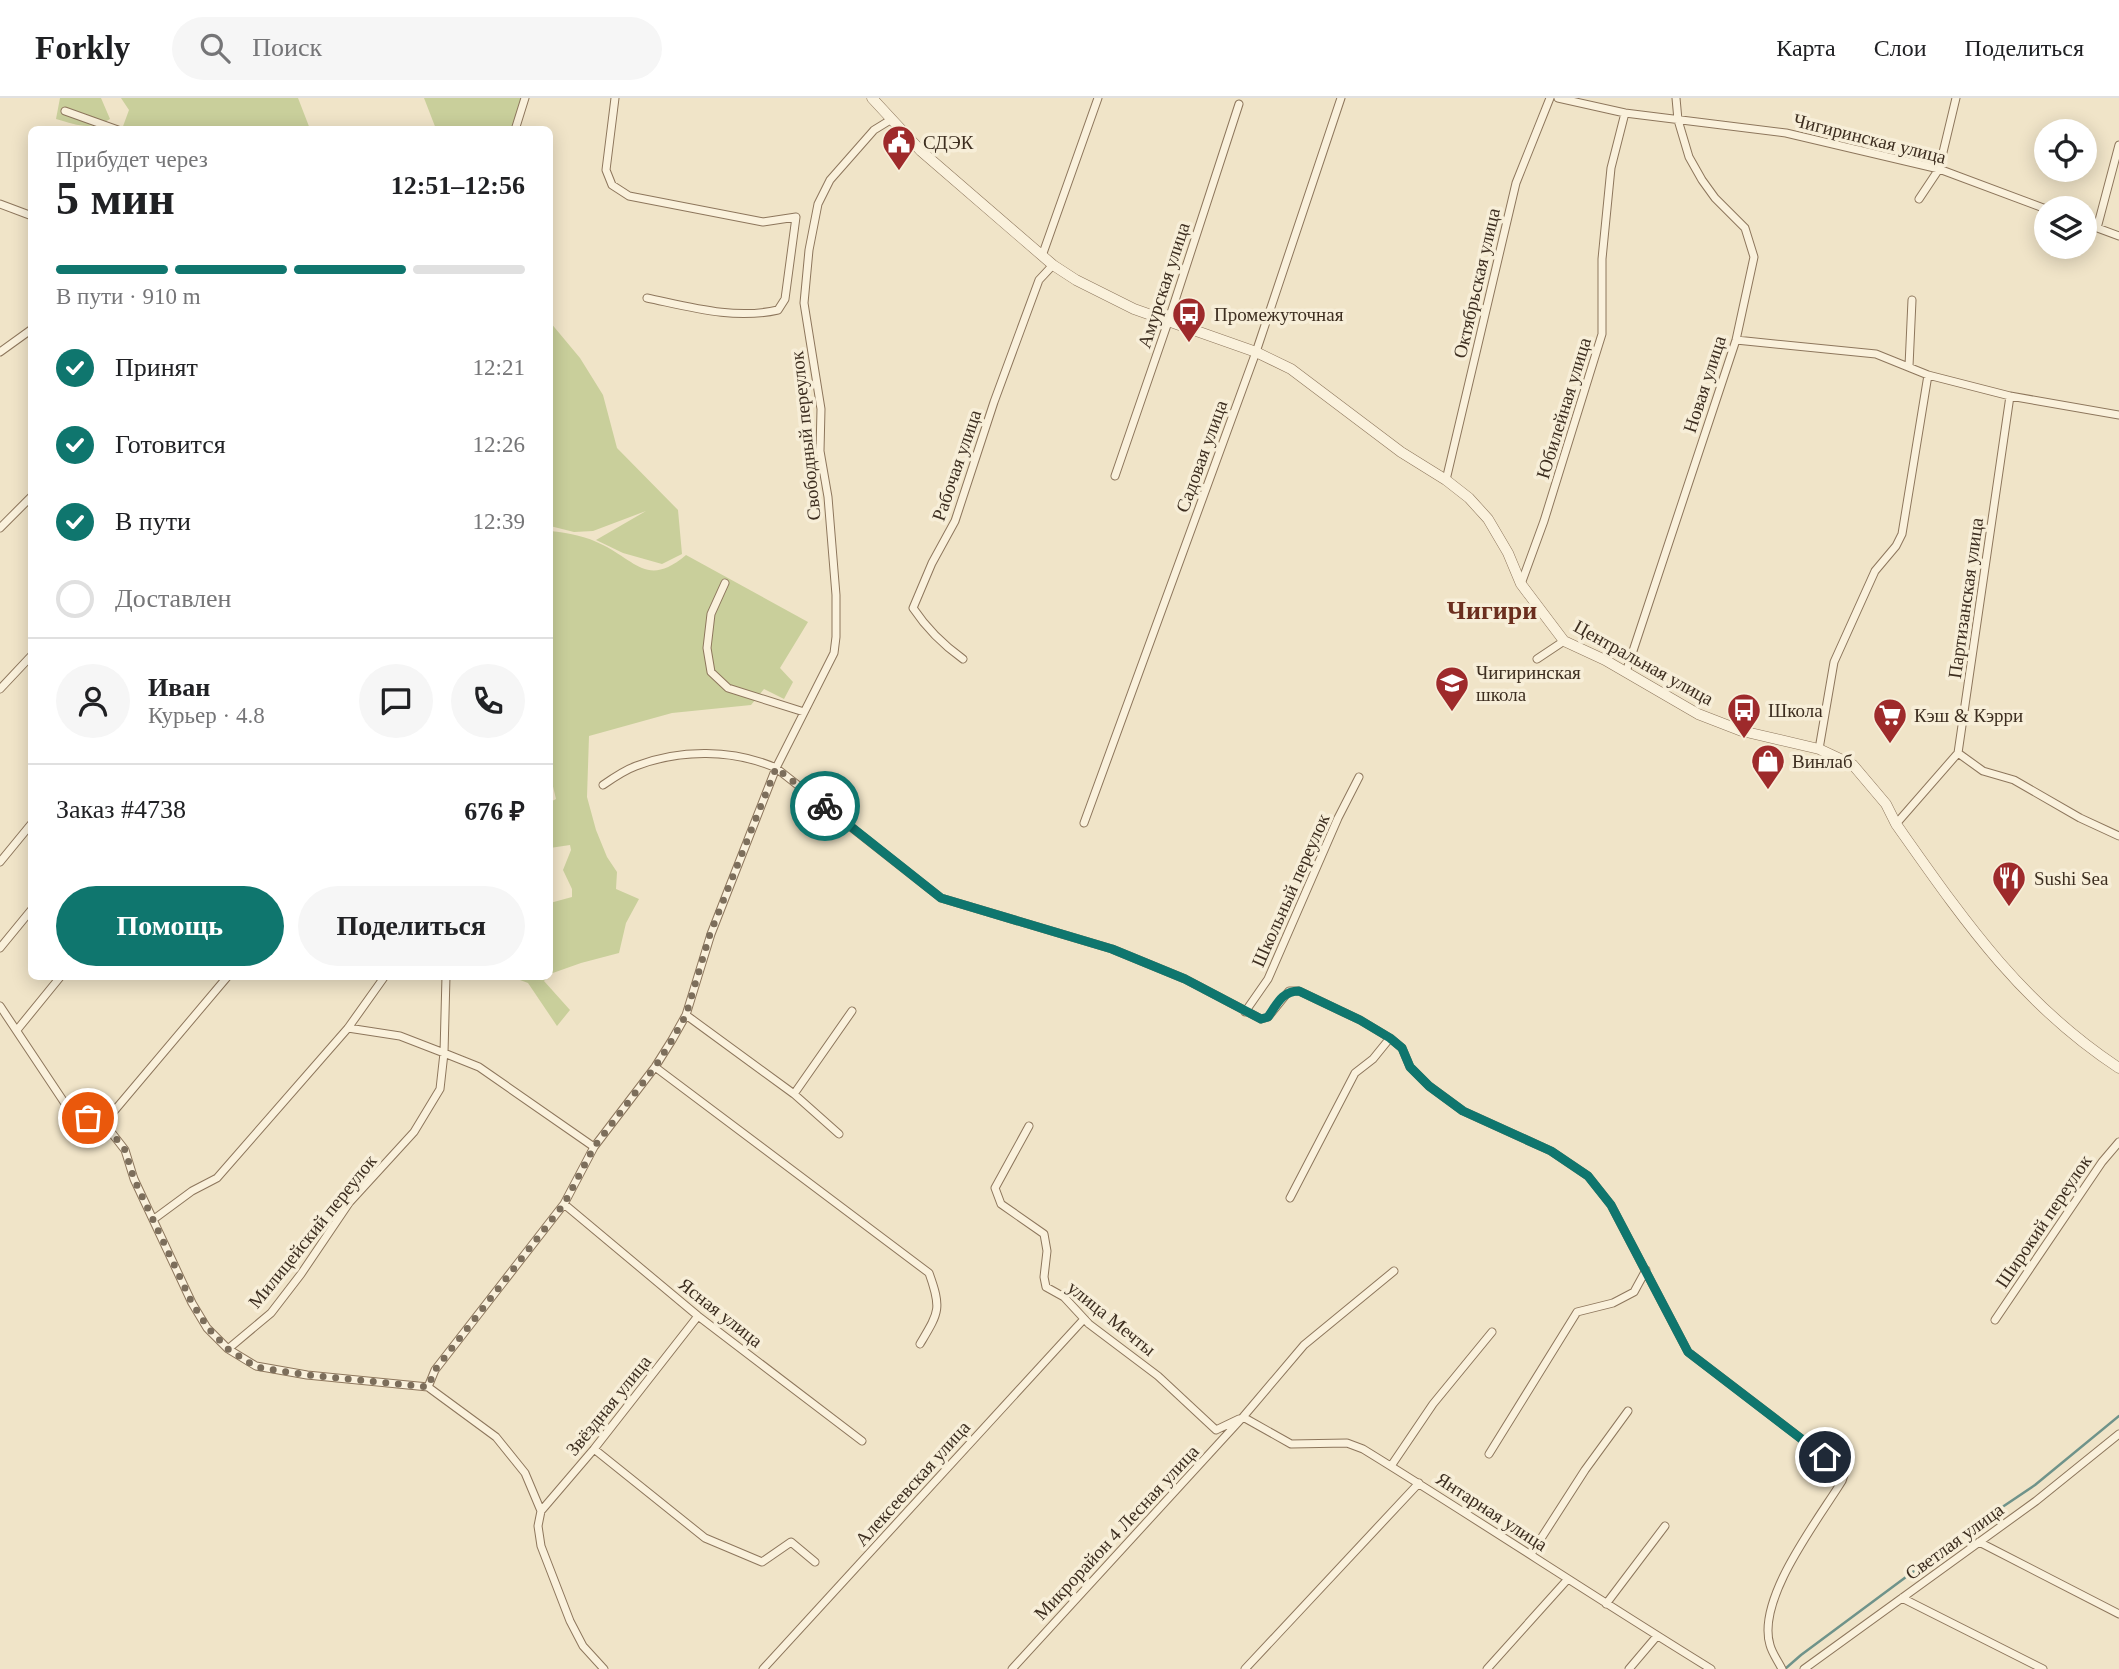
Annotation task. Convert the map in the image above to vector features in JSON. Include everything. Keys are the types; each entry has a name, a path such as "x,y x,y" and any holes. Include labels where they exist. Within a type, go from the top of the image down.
{"street":[{"path":"516,126 524,98"},
{"path":"615,98 606,170 612,185 629,196 763,222 796,217 785,299 778,310 759,314 723,313 648,298"},
{"name":"Центральная улица","path":"872,98 921,151 1053,265 1076,280 1134,309 1256,352 1291,369 1401,452 1469,498 1488,519 1508,552 1521,584 1564,641 1626,672 1698,714 1742,731 1819,749 1853,765 1886,804 1896,824 1983,945 2018,984 2073,1035 2119,1068"},
{"path":"1042,256 1098,98"},
{"name":"Садовая улица","path":"1084,823 1256,352 1341,98"},
{"name":"Октябрьская улица","path":"1446,480 1516,183 1550,98"},
{"name":"Чигиринская улица","path":"1558,98 1625,113 1786,133 1939,169 2034,205"},
{"name":"Новая улица","path":"1626,672 1736,340 1754,252 1740,220 1715,198 1702,180 1685,146 1676,98"},
{"path":"1919,199 1939,169 1956,98"},
{"name":"Амурская улица","path":"1115,476 1239,104"},
{"path":"65,111 107,126"},
{"name":"Юбилейная улица","path":"1521,584 1544,521 1602,334 1602,259 1611,168 1625,113"},
{"name":"Свободный переулок","path":"428,1387 435,1370 564,1204 594,1147 655,1067 686,1015 710,934 776,768 834,653 836,595 829,510 820,451 821,409 804,303 809,250 818,204 830,180 874,130 892,119"},
{"path":"2119,145 2097,228 2119,236"},
{"path":"0,204 28,214"},
{"name":"Рабочая улица","path":"963,659 940,643 913,608 932,563 955,521 994,402 1040,280 1053,265"},
{"path":"1909,366 1912,300"},
{"path":"0,352 28,332"},
{"path":"1736,340 1876,354 1928,375 2010,396 2119,415"},
{"path":"1819,749 1835,662 1875,571 1896,546 1902,534 1928,375"},
{"name":"Партизанская улица","path":"1958,753 2010,396"},
{"path":"0,528 28,500"},
{"path":"725,583 711,614 708,648 711,672 729,688 804,712"},
{"path":"1536,659 1564,641"},
{"path":"0,689 28,659"},
{"path":"1896,824 1958,753 1983,771 2014,780 2080,818 2119,836"},
{"path":"603,785 636,766 684,755 723,754 756,759 776,768 941,898 1112,949 1185,979 1261,1019 1268,1017 1283,995 1289,991 1299,991 1360,1020 1390,1038 1402,1048 1410,1067 1429,1086 1463,1111 1551,1151 1588,1176 1611,1205 1688,1352 1845,1472 1778,1585 1770,1609 1769,1643 1782,1669"},
{"name":"Школьный переулок","path":"1245,1012 1268,979 1338,818 1359,777"},
{"path":"0,862 28,828"},
{"path":"0,948 28,914"},
{"path":"16,1030 58,980"},
{"path":"104,1123 225,980"},
{"path":"153,1219 192,1191 217,1178 348,1028 382,980"},
{"name":"Милицейский переулок","path":"228,1349 271,1313 349,1203 414,1132 440,1089 446,980"},
{"path":"0,1006 72,1114 104,1123 125,1150 134,1179 192,1303 208,1328 228,1349 256,1367 428,1387 496,1437 526,1473 541,1511 538,1526 541,1546 565,1608 583,1646 604,1669"},
{"path":"794,1094 852,1011"},
{"path":"686,1015 794,1094 839,1134"},
{"path":"348,1028 400,1036 479,1067 594,1147"},
{"path":"1290,1198 1355,1073 1373,1059 1390,1038"},
{"path":"655,1067 929,1273 939,1300 934,1321 920,1344"},
{"name":"улица Мечты","path":"1029,1126 995,1188 1000,1204 1044,1234 1047,1251 1044,1277 1046,1287 1064,1297 1084,1318 1158,1376 1216,1430 1243,1417"},
{"name":"Широкий переулок","path":"1995,1320 2102,1162 2119,1142"},
{"name":"Ясная улица","path":"564,1204 698,1316 862,1441"},
{"path":"1489,1454 1577,1312 1613,1303 1634,1292 1646,1270"},
{"name":"Микрорайон 4 Лесная улица","path":"1012,1669 1243,1417 1304,1345 1394,1271"},
{"name":"Звёздная улица","path":"541,1511 594,1449 698,1316"},
{"name":"Алексеевская улица","path":"763,1669 1084,1318"},
{"path":"1391,1466 1433,1404 1492,1332"},
{"path":"1531,1554 1585,1470 1628,1411"},
{"name":"Янтарная улица","path":"1243,1417 1291,1444 1347,1443 1363,1449 1531,1554 1606,1605 1712,1669"},
{"name":"Светлая улица","path":"1804,1669 2036,1501 2119,1434"},
{"path":"594,1449 705,1538 762,1562 791,1542 815,1562"},
{"path":"1245,1669 1419,1483"},
{"path":"1606,1605 1665,1526"},
{"path":"1979,1542 2119,1614"},
{"path":"1487,1669 1567,1580"},
{"path":"1902,1598 2043,1669"},
{"path":"1629,1669 1657,1636"}],"green space":[{"path":"60,98 101,98 110,119 90,126 56,119"},
{"path":"121,98 298,98 309,126 123,126 129,110"},
{"path":"424,98 525,98 516,126 435,126"},
{"path":"553,326 580,358 603,395 617,448 678,510 682,554 662,564 623,553 596,540 646,511 593,531 574,532 553,527"},
{"path":"553,531 590,539 634,564 652,570 662,569 686,555 808,622 780,668 793,682 784,699 764,689 751,705 672,713 589,736 587,797 596,830 607,857 617,872 616,889 639,899 626,923 619,953 553,973 553,902 572,897 572,889 563,870 571,850 570,845 553,848 553,800 556,799 553,786"},
{"path":"520,980 545,980 570,1010 557,1026 528,983"}],"waterway":[{"path":"1785,1669 1980,1522 2035,1485 2119,1416"}],"way so far":[{"path":"88,1118 104,1123 125,1150 134,1179 192,1303 208,1328 228,1349 256,1367 428,1387 435,1370 564,1204 594,1147 655,1067 672,1040 686,1015 710,934 776,768 825,806"}],"place":[{"name":"СДЭК","path":"899,172"},
{"name":"Промежуточная","path":"1189,344"},
{"name":"Чигиринская школа","path":"1452,713"},
{"name":"Школа","path":"1744,740"},
{"name":"Кэш & Кэрри","path":"1890,745"},
{"name":"Винлаб","path":"1768,791"},
{"name":"Sushi Sea","path":"2009,908"}],"district":[{"name":"Чигири","path":"1492,610"}],"route":[{"path":"825,806 941,898 1112,949 1185,979 1261,1019 1268,1017 1283,995 1289,991 1299,991 1360,1020 1390,1038 1402,1048 1410,1067 1429,1086 1463,1111 1551,1151 1588,1176 1611,1205 1688,1352 1825,1457"}]}
